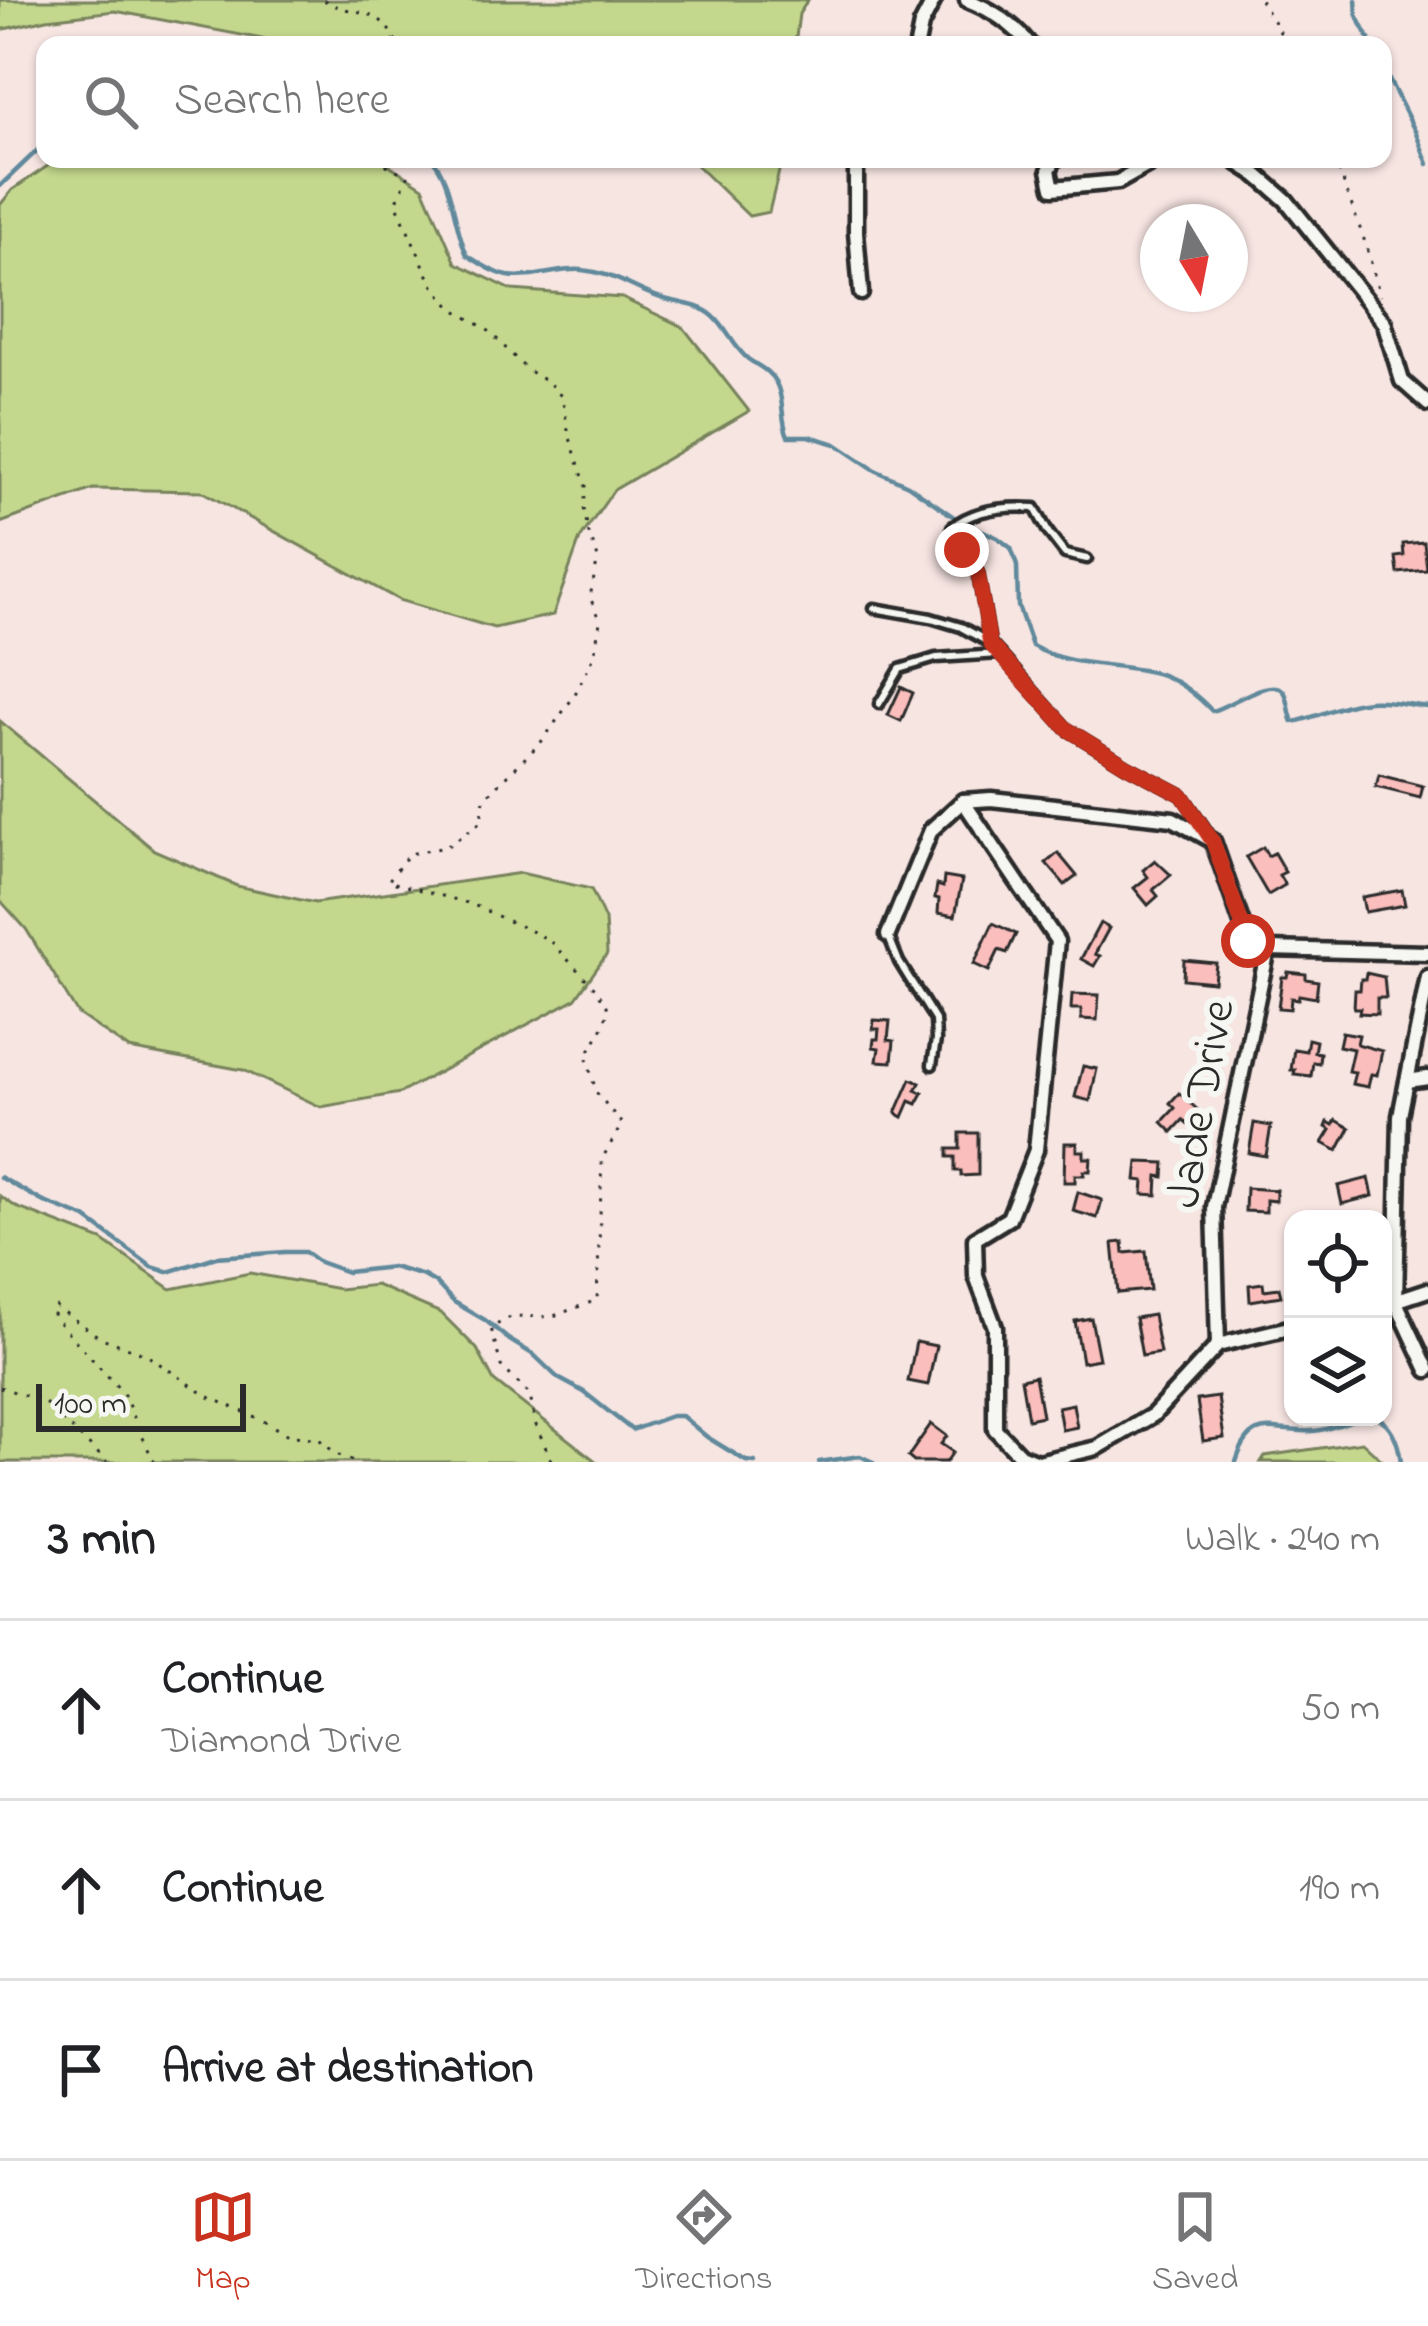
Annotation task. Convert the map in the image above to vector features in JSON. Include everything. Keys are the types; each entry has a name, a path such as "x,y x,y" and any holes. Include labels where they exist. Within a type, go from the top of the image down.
{"street":[{"path":"919,36 934,0"},
{"path":"967,0 989,9 1023,36"},
{"path":"856,168 861,292"},
{"path":"1050,168 1053,188 1118,182 1143,168"},
{"path":"1246,168 1286,200 1384,322 1402,381 1428,404"},
{"path":"888,935 931,830 963,801 991,799 1173,819 1213,842 1248,941 1268,950 1428,953"},
{"path":"963,801 1057,941 1036,1150 1009,1218 975,1239 976,1276 995,1327 995,1429 1020,1455 1037,1462 1097,1448 1153,1415 1218,1345 1284,1329"},
{"name":"Jade Drive","path":"1218,1345 1214,1208 1268,950"},
{"path":"1392,1266 1400,1116 1428,977"},
{"path":"1407,1081 1428,1078"},
{"path":"1392,1302 1428,1290"},
{"path":"1392,1307 1428,1370"}],"lane":[{"path":"990,644 978,573 952,527 967,515 1035,508 1065,554 1087,559"},
{"path":"874,608 961,626 990,644 1067,729 1182,795 1213,842"},
{"path":"879,704 900,669 936,658 1000,654"},
{"path":"888,935 935,1020 932,1065"}],"path":[{"path":"324,0 335,7 363,10 389,26 393,36"},
{"path":"1260,0 1282,36"},
{"path":"392,168 408,176 396,203 431,282 451,307 488,331 562,397 586,486 584,508 598,558 590,597 600,622 593,656 574,697 543,740 484,799 482,822 446,847 409,854 388,881 471,904 548,939 609,1009 586,1055 596,1092 622,1124 602,1159 597,1300 551,1317 512,1316 490,1328 501,1366 530,1395 552,1462"},
{"path":"1338,168 1372,265 1384,322"},
{"path":"154,1462 123,1393 53,1316 54,1305 99,1337 145,1354 209,1397 288,1435 319,1439 336,1454 357,1462"},
{"path":"0,1387 44,1402 107,1462"}],"green space":[{"path":"0,0 808,0 799,14 796,36 247,36 115,11 0,30"},
{"path":"45,168 394,168 423,187 456,263 512,290 622,298 683,327 749,411 614,490 580,539 553,615 494,628 399,600 201,491 93,489 0,523 0,205 12,190"},
{"path":"699,168 780,168 769,212 749,216"},
{"path":"0,721 154,850 237,886 315,903 521,873 591,889 605,920 607,954 575,999 400,1093 321,1107 243,1070 129,1049 78,1014 26,929 0,900"},
{"path":"0,1196 16,1207 102,1240 171,1289 250,1273 339,1289 376,1285 441,1313 477,1349 494,1381 597,1462 0,1462"},
{"path":"1362,1442 1384,1462 1261,1462 1265,1456"}],"building":[{"path":"1424,542 1427,570 1398,573 1396,557 1404,556 1403,544"},
{"path":"901,687 913,693 901,721 888,715"},
{"path":"1379,775 1423,786 1420,798 1376,787"},
{"path":"1263,847 1268,856 1274,853 1285,872 1279,875 1285,885 1268,895 1246,857"},
{"path":"1058,853 1077,876 1065,885 1046,863"},
{"path":"1155,860 1171,875 1153,890 1158,896 1148,905 1134,888 1148,877 1143,870"},
{"path":"944,877 962,880 955,916 938,913 937,885 943,887"},
{"path":"1402,890 1405,905 1365,912 1362,897"},
{"path":"993,923 1016,934 1007,953 999,950 989,971 974,964"},
{"path":"1100,923 1109,928 1094,966 1081,959"},
{"path":"1184,960 1216,963 1214,982 1183,979"},
{"path":"1288,972 1318,981 1316,998 1299,995 1291,998 1290,1009 1278,1008 1282,977"},
{"path":"1366,973 1384,977 1386,998 1377,998 1377,1014 1354,1008 1355,990 1360,990"},
{"path":"1072,994 1099,995 1097,1020 1081,1019 1081,1009 1071,1009"},
{"path":"874,1020 890,1021 892,1062 877,1061 879,1048 873,1047 879,1029 873,1029"},
{"path":"1342,1032 1359,1035 1357,1044 1382,1051 1377,1075 1371,1074 1368,1087 1352,1084 1355,1072 1348,1071 1353,1049 1339,1046"},
{"path":"1308,1039 1316,1041 1319,1063 1313,1062 1311,1076 1294,1074 1294,1049 1306,1051"},
{"path":"1083,1066 1097,1069 1090,1101 1075,1097"},
{"path":"911,1079 920,1083 916,1090 923,1093 917,1104 910,1101 903,1117 896,1113"},
{"path":"1179,1093 1199,1111 1172,1132 1162,1122 1175,1108 1170,1103"},
{"path":"1336,1120 1350,1128 1338,1151 1323,1143 1331,1130 1326,1127 1328,1122 1333,1125"},
{"path":"1254,1123 1271,1126 1266,1156 1249,1153"},
{"path":"960,1133 978,1133 978,1175 961,1176 961,1171 955,1171 955,1157 948,1157 948,1149 960,1149"},
{"path":"1065,1143 1077,1143 1077,1151 1091,1158 1090,1171 1075,1175 1075,1182 1064,1182"},
{"path":"1138,1162 1165,1163 1164,1177 1158,1176 1157,1195 1143,1194 1144,1181 1136,1180"},
{"path":"1369,1178 1373,1196 1342,1204 1338,1186"},
{"path":"1246,1188 1276,1190 1276,1201 1266,1200 1266,1212 1245,1211"},
{"path":"1078,1192 1102,1200 1097,1218 1073,1211"},
{"path":"1123,1242 1124,1253 1146,1251 1150,1290 1118,1293 1113,1243"},
{"path":"1263,1283 1264,1290 1279,1288 1281,1296 1250,1301 1249,1285"},
{"path":"1153,1315 1160,1353 1142,1356 1135,1318"},
{"path":"1091,1318 1099,1359 1082,1362 1075,1321"},
{"path":"916,1342 936,1346 928,1385 908,1381"},
{"path":"1035,1376 1042,1416 1028,1419 1021,1379"},
{"path":"1218,1397 1224,1438 1203,1441 1197,1400"},
{"path":"1073,1404 1077,1427 1062,1430 1058,1407"},
{"path":"931,1424 947,1436 941,1444 953,1452 946,1462 914,1462 908,1457"}],"waterway":[{"path":"1356,0 1357,15 1368,36"},
{"path":"1392,86 1428,164"},
{"path":"0,186 36,152"},
{"path":"439,168 467,255 508,276 594,272 708,312 743,354 773,379 788,436 836,444 1011,548 1017,566 1018,606 1032,646 1062,658 1164,676 1212,711 1271,687 1285,693 1293,722 1369,701 1428,707"},
{"path":"0,1177 86,1218 152,1267 168,1272 216,1257 305,1252 347,1272 392,1267 424,1276 632,1430 682,1416 707,1437 755,1462"},
{"path":"1236,1462 1242,1446 1257,1431 1337,1426"},
{"path":"1387,1426 1401,1462"},
{"path":"819,1462 860,1456 873,1462"}],"route":[{"path":"962,550 978,573 990,644 1067,729 1182,795 1213,842 1248,941"}]}
